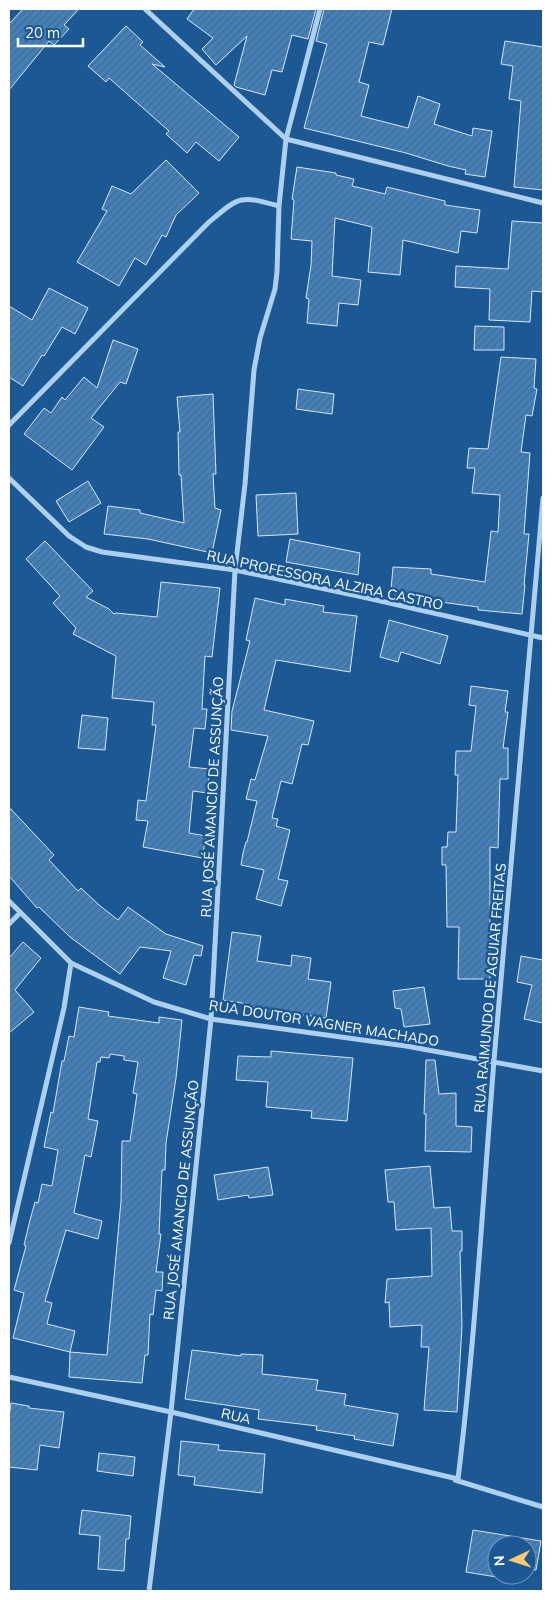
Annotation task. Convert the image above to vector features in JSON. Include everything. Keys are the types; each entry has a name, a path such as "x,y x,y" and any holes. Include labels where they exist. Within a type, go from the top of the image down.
{"street":[{"path":"145,9 286,139 543,203"},
{"name":"RUA JOSÉ AMANCIO DE ASSUNÇÃO","path":"148,1591 171,1412 211,1019 236,570 254,370 260,338 275,289 279,206 286,139 320,9"},
{"path":"9,425 208,223 229,205 246,198 279,206"},
{"name":"RUA PROFESSORA ALZIRA CASTRO","path":"9,478 69,536 86,547 102,552 236,570 543,638"},
{"name":"RUA RAIMUNDO DE AGUIAR FREITAS","path":"458,1479 467,1405 486,1183 494,1062 543,498"},
{"path":"9,901 71,964 64,1008 9,1243"},
{"path":"9,924 20,913"},
{"name":"RUA DOUTOR VAGNER MACHADO","path":"71,964 154,1002 211,1019 397,1045 543,1071"},
{"name":"RUA","path":"9,1377 171,1412 458,1479"},
{"path":"436,1474 543,1507"}],"building":[{"path":"23,9 79,9 64,25 69,29 54,45 49,41 9,90 9,24"},
{"path":"194,9 316,9 308,39 292,35 282,72 272,70 265,95 234,85 247,36 216,65 202,49 213,38 187,19"},
{"path":"324,9 392,9 383,45 369,42 359,82 369,85 361,116 408,128 418,96 440,104 434,124 472,136 473,128 492,131 485,177 465,174 466,170 406,153 304,128 327,44 316,41"},
{"path":"126,26 143,42 140,45 165,67 152,64 239,137 219,161 196,142 187,153 166,134 169,131 109,78 106,82 88,66"},
{"path":"505,41 543,47 543,190 514,187 521,101 509,99 513,66 501,64"},
{"path":"166,160 199,193 176,215 166,237 162,235 146,265 135,258 119,286 77,262 107,211 102,209 112,186 131,194"},
{"path":"297,167 336,173 336,175 354,179 352,186 385,194 387,187 445,201 445,205 480,210 477,233 461,231 458,253 403,240 400,275 368,272 372,227 335,218 332,276 361,280 358,305 339,303 337,326 307,323 309,299 306,298 311,265 312,241 291,239 294,200 292,199"},
{"path":"512,221 543,223 543,292 532,291 530,322 489,320 490,289 455,287 456,266 508,269"},
{"path":"49,288 88,308 75,334 62,327 23,386 9,377 9,306 32,320"},
{"path":"475,326 504,327 504,350 474,350"},
{"path":"113,340 138,349 126,384 120,382 91,418 104,427 72,470 24,434 44,408 51,413 62,397 65,400 84,377 97,388"},
{"path":"501,357 536,359 534,388 537,389 532,416 526,415 521,452 530,453 524,534 529,534 522,614 478,610 478,607 395,596 396,591 391,590 393,567 431,569 431,574 485,582 491,531 498,532 500,495 472,493 475,468 467,468 469,448 488,449"},
{"path":"298,389 334,394 332,414 296,409"},
{"path":"213,394 216,474 213,474 215,508 221,510 212,553 148,539 104,534 108,506 140,510 140,513 184,523 181,475 179,475 178,432 180,432 177,397"},
{"path":"88,481 101,503 69,522 56,501"},
{"path":"296,493 298,534 258,536 256,495"},
{"path":"290,539 360,553 358,575 286,562"},
{"path":"45,541 93,591 86,597 109,609 114,614 157,617 161,582 220,588 212,657 205,656 202,709 207,709 205,729 194,728 189,767 210,769 207,793 193,791 189,833 206,836 202,858 143,847 148,821 136,820 138,800 146,801 156,725 152,725 154,702 112,698 116,656 73,634 76,628 53,603 60,596 26,559"},
{"path":"255,598 285,605 285,599 324,606 323,612 357,616 350,672 276,660 264,710 314,721 308,745 302,744 292,784 281,781 272,818 278,819 276,826 290,830 278,879 288,881 281,906 256,899 264,870 241,865 257,801 246,799 251,779 255,780 268,736 231,730 232,711 250,641 246,640"},
{"path":"389,620 448,636 440,664 401,652 398,662 380,657"},
{"path":"471,686 508,691 505,712 508,712 503,748 508,748 508,779 500,779 498,848 490,847 490,979 458,979 459,927 447,927 446,865 442,865 442,847 447,847 448,832 456,832 458,775 455,775 456,751 471,751 476,706 469,705"},
{"path":"82,715 108,718 105,750 78,748"},
{"path":"9,807 54,855 49,860 78,891 81,888 118,920 128,907 166,934 203,946 201,956 194,955 186,985 163,978 171,951 140,947 120,974 70,937 39,907 37,908 9,876"},
{"path":"232,932 261,936 257,961 291,966 292,955 311,958 308,979 331,982 326,1018 303,1015 302,1019 284,1016 284,1014 263,1011 263,1008 248,1006 248,1004 223,1000"},
{"path":"23,942 41,958 15,990 34,1012 9,1033 9,958"},
{"path":"521,956 543,960 543,1023 524,1019 532,985 517,982"},
{"path":"424,987 430,1024 404,1027 401,1009 395,1008 393,991"},
{"path":"79,1007 109,1012 108,1016 159,1023 159,1017 182,1020 176,1078 166,1143 165,1170 162,1170 159,1234 161,1234 156,1272 163,1272 162,1291 156,1290 153,1315 150,1314 148,1355 145,1355 142,1383 69,1377 70,1352 13,1338 24,1293 14,1290 26,1246 24,1245 30,1220 35,1202 38,1203 42,1184 52,1186 58,1150 44,1147 69,1036 74,1037","holes":["110,1054 124,1056 124,1060 138,1062 133,1093 137,1094 130,1141 122,1141 121,1201 107,1355 70,1352 75,1331 47,1324 52,1303 45,1301 66,1230 98,1239 102,1221 74,1213 85,1155 91,1157 98,1121 88,1119 97,1062 100,1062 101,1057 109,1058"]},
{"path":"271,1051 353,1058 347,1121 311,1118 312,1111 266,1107 268,1082 236,1080 238,1056 271,1057"},
{"path":"426,1060 435,1060 439,1094 456,1093 456,1126 472,1127 471,1152 425,1151"},
{"path":"430,1166 434,1208 450,1207 452,1231 462,1231 462,1251 460,1251 462,1326 457,1412 424,1410 429,1347 421,1347 422,1325 390,1327 389,1302 385,1303 387,1279 432,1276 431,1228 396,1230 394,1202 388,1202 385,1170"},
{"path":"268,1167 273,1195 249,1198 248,1195 218,1200 214,1175"},
{"path":"192,1350 241,1356 241,1354 263,1355 262,1374 318,1380 316,1390 346,1394 344,1405 398,1414 393,1446 354,1439 355,1436 316,1430 317,1426 258,1419 259,1410 185,1399"},
{"path":"11,1403 29,1406 29,1408 64,1412 59,1448 40,1445 37,1470 9,1467 9,1417"},
{"path":"181,1441 219,1445 218,1450 265,1454 262,1493 194,1485 195,1477 178,1475"},
{"path":"99,1453 135,1457 133,1476 97,1471"},
{"path":"82,1510 131,1516 129,1539 126,1539 124,1571 98,1569 100,1536 79,1534"},
{"path":"473,1530 504,1535 487,1535 487,1575 466,1572"},
{"path":"537,1540 541,1541 537,1564"}]}
